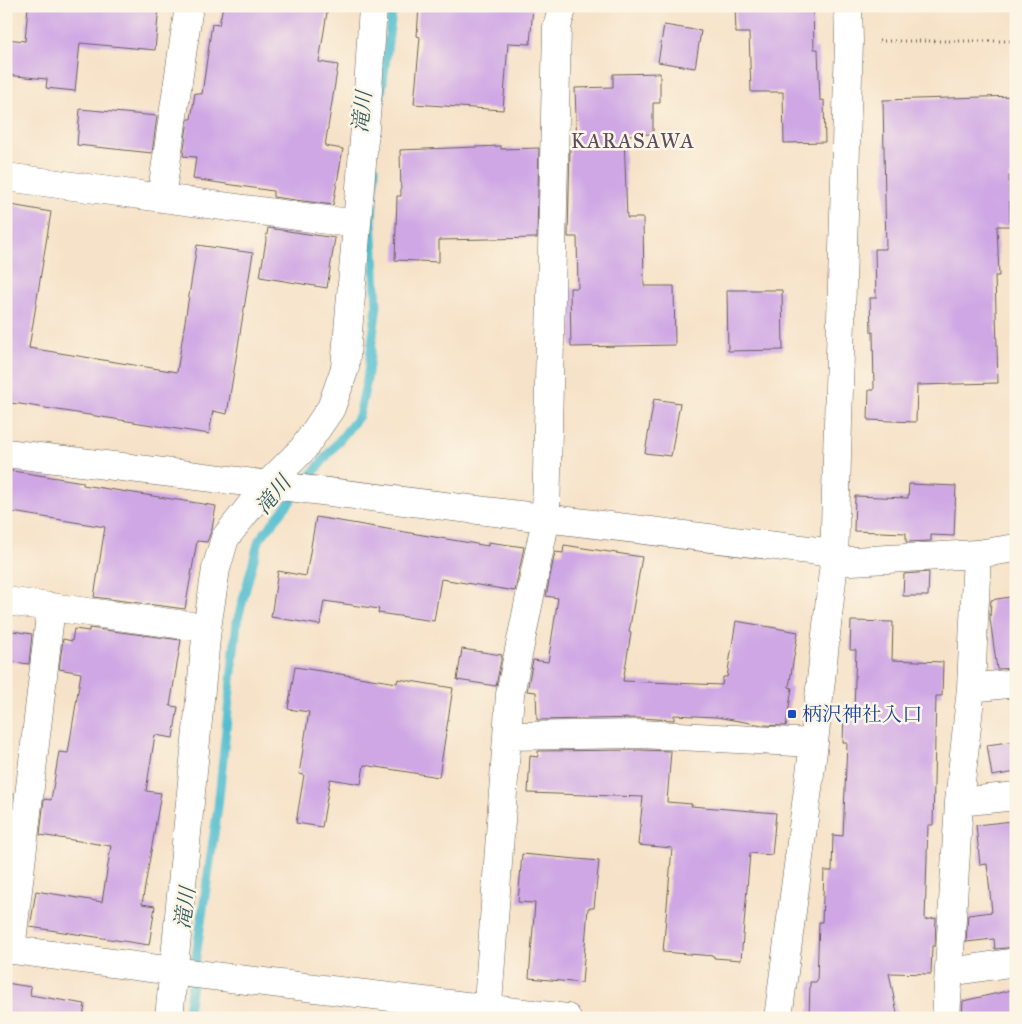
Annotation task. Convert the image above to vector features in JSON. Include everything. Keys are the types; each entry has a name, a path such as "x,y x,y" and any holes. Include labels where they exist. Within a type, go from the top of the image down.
{"street":[{"path":"161,198 189,6"},
{"path":"169,1018 181,972 207,628 216,569 225,538 268,484 303,448 330,408 345,368 358,224 373,6"},
{"path":"487,1014 510,694 546,518 557,27 564,6"},
{"path":"778,1018 814,743 834,558 849,41 848,6"},
{"path":"6,177 358,224"},
{"path":"6,452 546,518 834,558 978,554 1016,548"},
{"path":"946,1018 958,802 971,688 978,554"},
{"path":"6,601 207,628"},
{"path":"51,607 9,949 487,1014 567,1018"},
{"path":"971,688 1016,682"},
{"path":"507,736 640,734 814,743"},
{"path":"958,802 1016,796"},
{"path":"950,972 1016,962"}],"path":[{"path":"849,41 1016,41"}],"building":[{"path":"28,6 159,6 155,50 80,43 75,91 46,88 47,79 6,75 6,39 25,41"},
{"path":"223,6 328,6 319,62 338,65 325,146 343,149 333,205 273,197 273,191 193,179 196,157 183,156 188,119 191,119 195,93 202,94 212,24 219,25"},
{"path":"419,6 533,6 530,44 508,43 503,110 414,104 420,37 417,36"},
{"path":"735,6 813,6 814,49 818,49 820,101 824,100 825,142 784,143 783,92 751,92 749,33 736,33"},
{"path":"664,25 701,31 695,68 658,62"},
{"path":"660,73 660,103 653,103 653,134 624,135 627,218 643,218 644,286 674,286 675,345 571,347 570,288 578,288 577,237 568,237 570,147 577,146 575,88 613,87 613,74"},
{"path":"1016,96 1016,176 1009,176 1010,226 997,226 999,276 995,276 998,383 917,385 916,422 868,420 869,390 874,390 873,332 871,332 870,298 876,298 875,249 886,249 883,100"},
{"path":"80,109 157,116 152,153 77,145"},
{"path":"501,146 501,149 539,148 537,238 439,240 439,262 395,260 397,196 401,196 400,150"},
{"path":"11,205 51,212 29,348 177,372 197,245 253,253 227,414 213,411 209,434 6,403 6,238"},
{"path":"268,228 335,238 327,288 260,277"},
{"path":"727,290 782,290 783,350 728,351"},
{"path":"654,399 680,403 671,456 645,453"},
{"path":"6,470 83,482 83,485 216,506 212,529 207,542 197,541 185,609 94,597 105,527 6,511"},
{"path":"909,484 956,486 954,536 931,535 931,541 906,542 906,533 854,531 855,496 908,498"},
{"path":"316,517 488,546 488,542 524,547 515,591 441,579 434,621 378,613 379,609 324,601 320,625 271,617 278,571 306,576"},
{"path":"564,545 642,557 623,681 722,685 723,677 727,677 736,621 798,632 789,687 792,688 786,726 762,725 716,717 674,715 674,720 640,718 537,720 536,692 527,691 533,660 548,662 558,598 546,596 555,552 563,553"},
{"path":"929,572 928,596 903,596 904,574"},
{"path":"1016,596 1016,668 997,669 990,619 991,600"},
{"path":"851,621 893,622 892,660 943,662 942,696 936,696 933,825 928,825 925,920 936,918 935,946 932,946 931,974 889,973 898,1018 809,1018 810,982 817,982 819,922 822,922 824,871 832,871 833,835 843,836 847,743 843,743 844,711 854,711 856,650 850,650"},
{"path":"89,628 181,640 170,706 178,707 173,738 155,735 146,791 161,793 142,904 155,906 149,945 30,927 36,891 102,902 111,846 40,835 44,799 51,800 59,752 68,753 81,673 59,669 63,639 72,641 74,629 89,631"},
{"path":"6,630 32,634 29,664 6,661"},
{"path":"462,649 502,655 496,686 457,680"},
{"path":"295,667 397,683 398,679 453,688 439,777 364,765 361,784 330,779 322,827 296,823 304,775 299,774 309,712 288,709"},
{"path":"1016,741 1016,772 992,776 987,745"},
{"path":"538,751 671,751 667,802 692,804 691,806 776,813 772,855 750,853 741,960 663,952 672,848 638,845 643,797 528,793 530,756 538,757"},
{"path":"6,793 13,794 9,830 6,829"},
{"path":"1013,821 1016,846 1016,947 995,949 994,939 966,942 968,915 992,912 987,864 980,865 976,825"},
{"path":"522,854 599,861 594,908 588,908 582,983 529,978 535,903 518,902"},
{"path":"6,983 31,987 30,995 85,1004 83,1018 6,1018"},
{"path":"1016,989 1016,1018 962,1018 963,1001"}],"waterway":[{"name":"滝川","path":"380,103 393,6"},
{"name":"滝川","path":"187,1018 218,807 237,622 259,540 359,416 367,380 377,306 372,220 375,168"}],"place":[{"name":"柄沢神社入口","path":"792,714"}],"district":[{"name":"KARASAWA","path":"633,141"}]}
